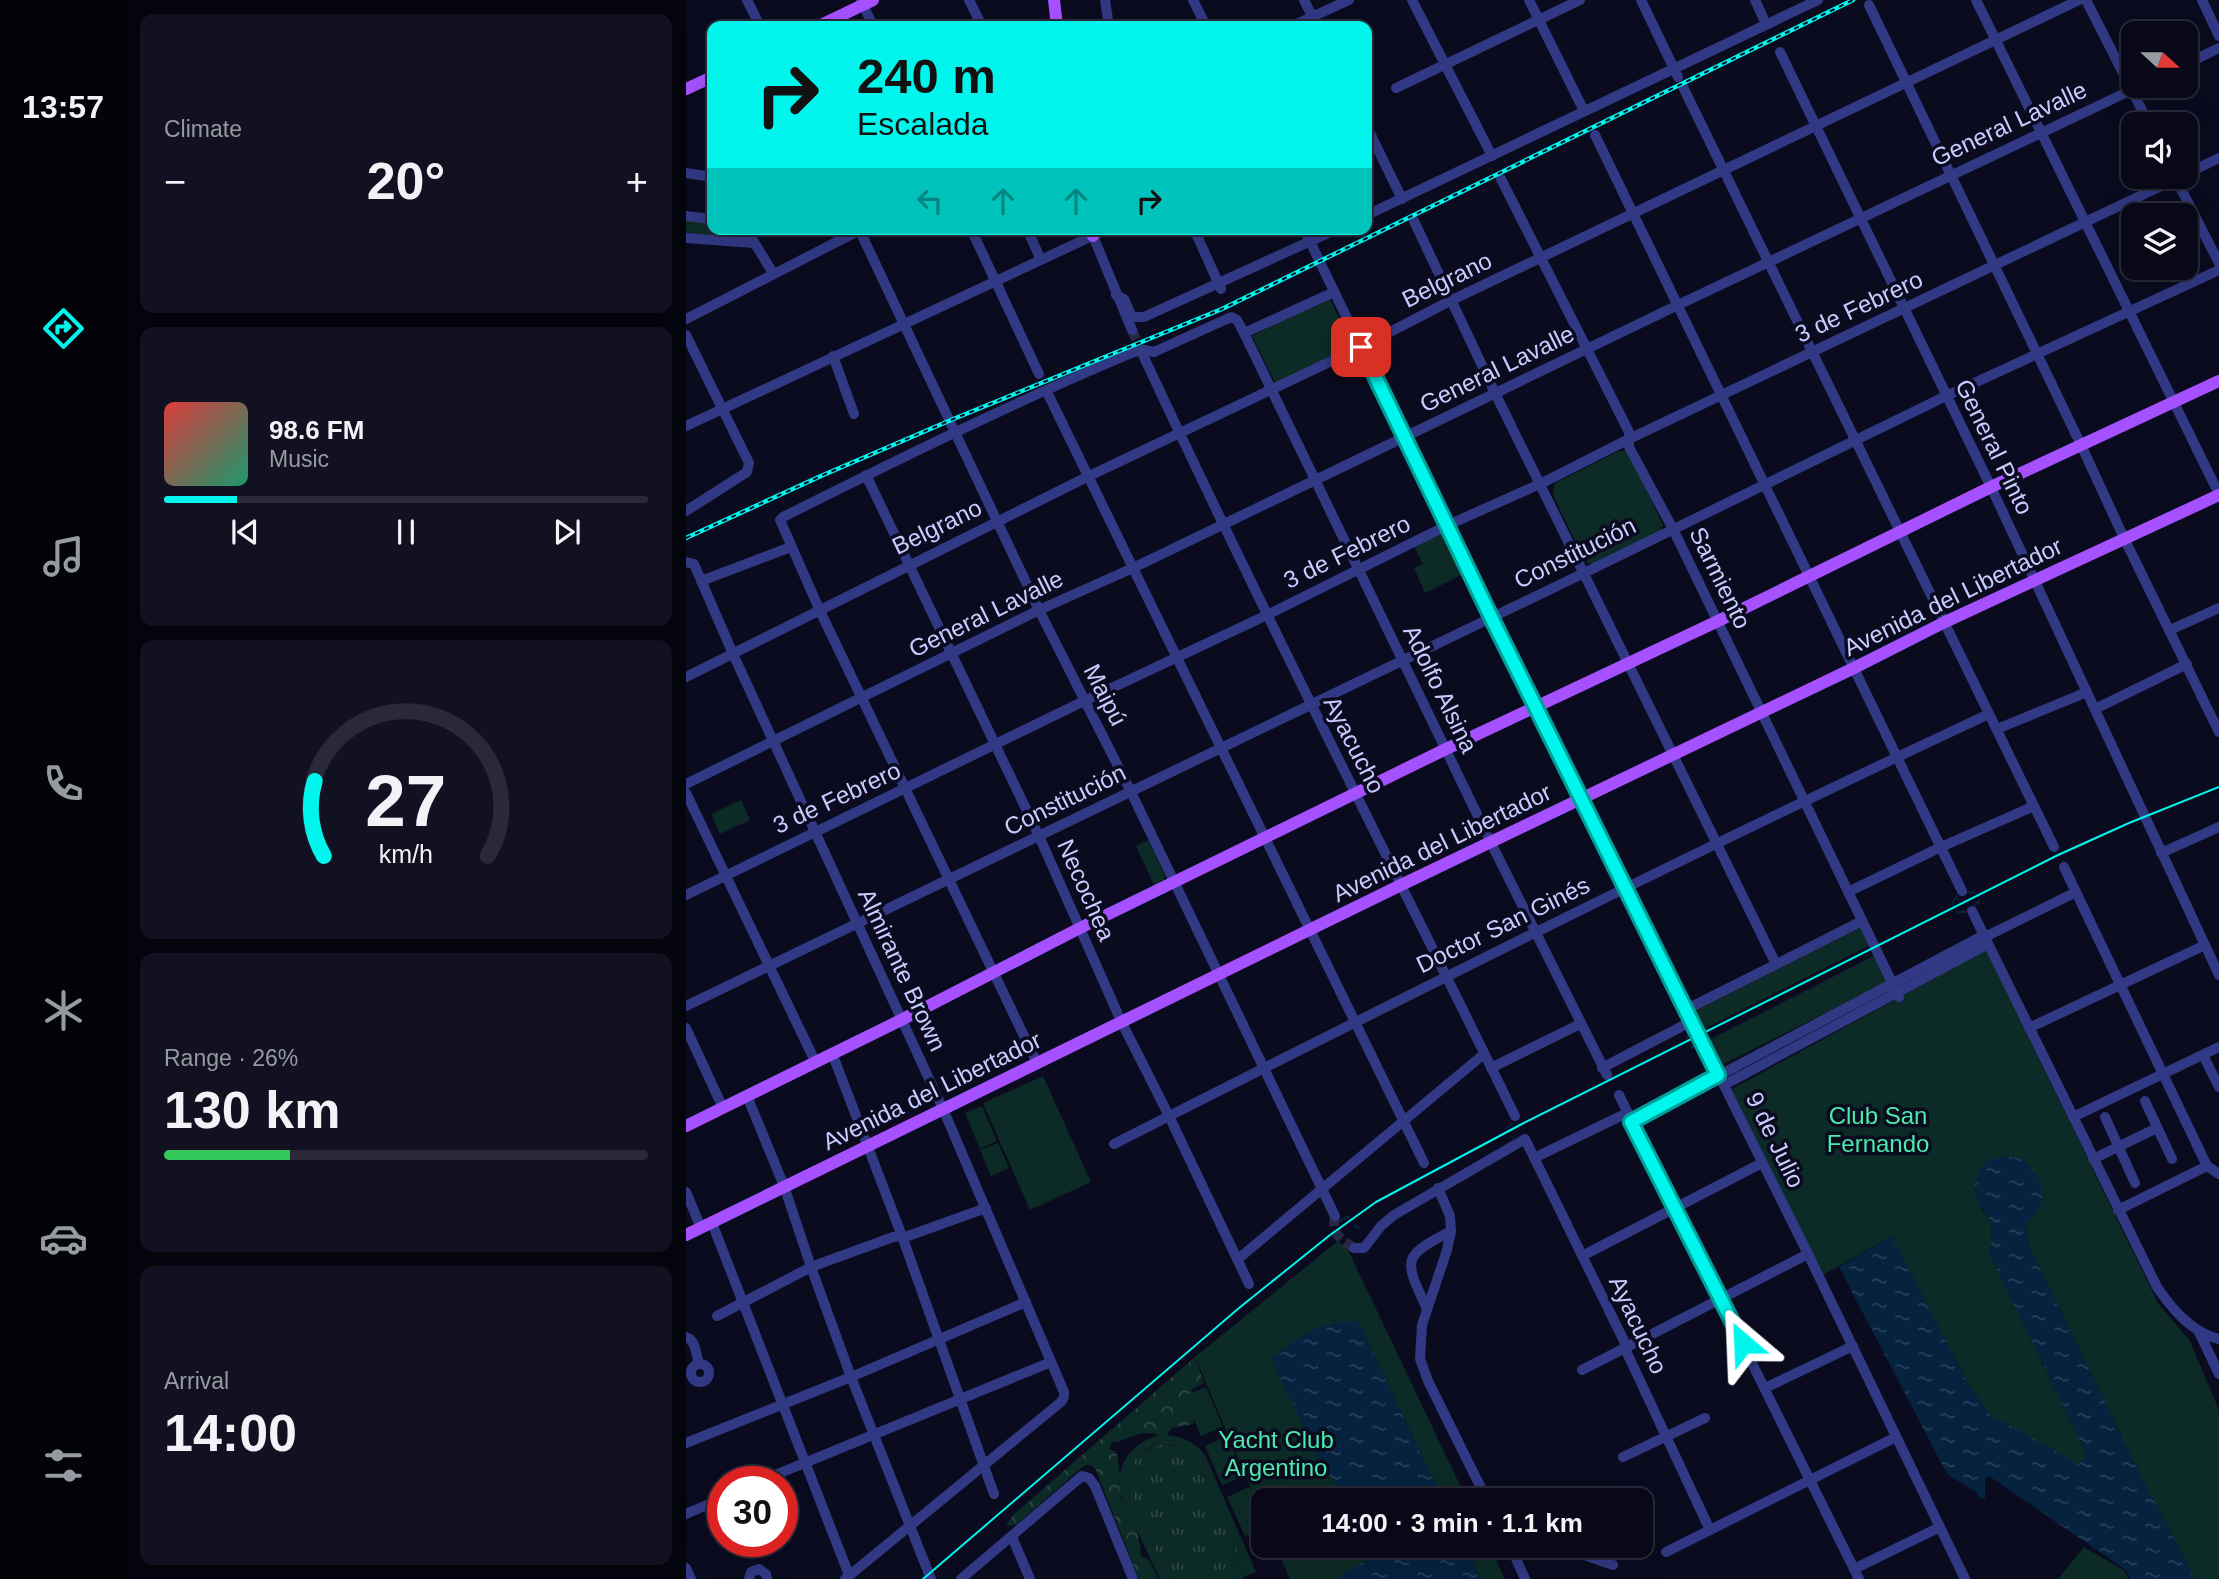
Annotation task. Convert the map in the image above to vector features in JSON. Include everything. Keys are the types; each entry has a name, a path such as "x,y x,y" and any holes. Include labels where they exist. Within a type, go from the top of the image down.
{"main road":[{"path":"1054,0 1056,21"},
{"path":"829,21 866,2"},
{"path":"686,89 707,79"},
{"path":"686,1126 903,1020 1080,928 1446,749 1718,621 1991,487 2219,382"},
{"name":"Avenida del Libertador","path":"686,1235 868,1144 1945,622 2219,494"}],"street":[{"path":"747,0 758,21"},
{"path":"969,0 980,21"},
{"path":"1193,0 1204,21"},
{"path":"1304,0 1314,21"},
{"path":"1302,21 1349,0"},
{"path":"1412,0 1492,156"},
{"path":"1529,0 1584,111"},
{"path":"1396,88 1580,0"},
{"path":"1641,0 2054,847"},
{"path":"1755,0 1766,23"},
{"path":"1372,213 1584,111 1678,77 1766,23 1818,0"},
{"path":"1976,0 2219,494"},
{"name":"Belgrano","path":"686,677 1178,432 1361,347 1450,301 2079,0"},
{"path":"2086,0 2121,63"},
{"path":"2202,0 2219,36"},
{"path":"1108,1 1109,21"},
{"path":"866,2 872,21"},
{"path":"1869,5 2219,732"},
{"path":"2198,58 2219,48"},
{"name":"General Pinto","path":"1780,52 1991,487 2219,975"},
{"name":"General Lavalle","path":"686,784 1039,610 1133,568 2121,95"},
{"path":"1595,135 1962,891"},
{"path":"1372,137 1402,199"},
{"name":"3 de Febrero","path":"2198,167 2219,158"},
{"path":"686,173 707,176"},
{"name":"Sarmiento","path":"1501,179 1629,432 1629,447 1673,529 1896,991"},
{"name":"3 de Febrero","path":"686,895 1448,525 1540,484 2152,189"},
{"path":"2185,189 2219,263"},
{"path":"686,216 707,218"},
{"path":"1414,221 1450,301 1776,964"},
{"path":"737,241 744,235"},
{"path":"749,235 773,273"},
{"path":"686,319 850,235"},
{"name":"Maipú","path":"862,235 1039,610 1131,792 1335,1216"},
{"path":"974,235 1039,374"},
{"path":"1030,235 1041,260"},
{"path":"686,426 1041,260 1087,235"},
{"path":"1092,235 1132,330"},
{"path":"1197,235 1220,286"},
{"name":"9 de Julio","path":"1307,235 1491,617 1808,1254 1965,1579"},
{"path":"1116,295 1124,299 1132,317 1144,317 1220,286 1303,243 1325,235"},
{"path":"686,238 754,243"},
{"name":"Constitución","path":"686,1006 1946,396 2219,270"},
{"path":"1244,333 1334,292"},
{"name":"Adolfo Alsina","path":"1141,352 1154,352 1226,318 1237,320 1605,1071 1692,1021"},
{"path":"686,335 749,463 747,472 686,511"},
{"path":"1037,1063 820,611 780,520 956,430 1141,352"},
{"name":"Ayacucho","path":"1141,352 1149,380 1159,391 1310,704 1515,1116"},
{"path":"833,356 854,414"},
{"path":"1048,390 1065,420 1069,437 1087,477 1424,1163"},
{"name":"Necochea","path":"866,475 1040,836 1121,1021 1250,1284"},
{"path":"701,581 791,547"},
{"name":"Almirante Brown","path":"690,563 701,581 943,1109 1064,1397 984,1464"},
{"path":"2170,631 2219,608"},
{"path":"2095,709 2187,664"},
{"path":"1997,729 2087,692"},
{"name":"Doctor San Ginés","path":"1114,1144 1715,843 1989,714"},
{"path":"686,793 815,1061"},
{"path":"1848,892 2034,806"},
{"path":"2161,853 2219,827"},
{"path":"2064,867 2207,1166 2218,1173"},
{"path":"1724,1085 1896,991 1986,940 1989,935 2076,892"},
{"path":"1972,911 2150,1273 2165,1299 2199,1332 2219,1374"},
{"path":"1687,1009 1862,921"},
{"path":"2029,1028 2205,945"},
{"path":"1534,1158 1629,1117 1896,991"},
{"path":"1491,1068 1580,1024"},
{"path":"686,1028 723,1108"},
{"path":"2073,1117 2219,1047"},
{"path":"832,1053 902,1236 994,1494"},
{"path":"1238,1259 1484,1054"},
{"path":"2203,1055 2219,1087"},
{"path":"1619,1095 1857,1574 1940,1527"},
{"path":"747,1096 784,1186 851,1377 931,1579"},
{"path":"2145,1101 2172,1159"},
{"path":"2105,1117 2135,1183"},
{"path":"2093,1159 2157,1128"},
{"name":"Ayacucho","path":"1438,1188 1525,1139 1710,1530"},
{"path":"1582,1256 1762,1163"},
{"path":"2118,1210 2207,1166"},
{"path":"1354,1248 1364,1248 1381,1226 1394,1215 1438,1188 1447,1207 1451,1231 1422,1325 1419,1350 1422,1367 1481,1488"},
{"path":"686,1192 706,1225 742,1303 806,1461 847,1577 984,1464"},
{"path":"717,1316 811,1267 893,1237 986,1208"},
{"path":"1427,1308 1411,1272 1412,1256 1419,1249 1451,1231"},
{"path":"1582,1370 1808,1254"},
{"path":"686,1443 1026,1303"},
{"path":"2199,1332 2219,1339"},
{"path":"686,1337 694,1343 699,1364"},
{"path":"1765,1388 1853,1346"},
{"path":"795,1466 1051,1362"},
{"path":"1623,1457 1705,1418"},
{"path":"1666,1552 1896,1437"},
{"path":"961,1579 1082,1476 1090,1478 1095,1486 1133,1579"},
{"path":"686,1514 707,1505"},
{"path":"1012,1537 1030,1579"},
{"path":"1516,1558 1525,1579"},
{"path":"1593,1558 1613,1565"},
{"path":"686,1568 691,1579"},
{"path":"749,1579 751,1572 759,1569 766,1574 767,1579"}],"green space":[{"path":"686,220 707,222 707,235 739,235 738,237 686,236"},
{"path":"1329,297 1353,346 1276,384 1252,336"},
{"path":"1618,451 1629,453 1663,525 1659,532 1592,564 1583,557 1553,495 1554,486"},
{"path":"1445,531 1467,572 1425,593 1414,568 1423,564 1414,546"},
{"path":"741,800 750,820 720,834 711,814"},
{"path":"1148,840 1165,876 1164,881 1154,885 1136,846"},
{"path":"1860,925 1870,945 1702,1030 1693,1010"},
{"name":"Club San Fernando","path":"1986,950 2158,1303 2190,1341 2219,1410 2219,1579 2195,1579 2137,1468 2029,1246 2026,1225 2040,1206 1981,1209 1992,1221 1990,1255 2087,1455 2078,1464 1992,1418 1968,1384 1892,1236 1823,1275 1732,1089"},
{"path":"1874,956 1887,982 1720,1066 1707,1041"},
{"path":"1043,1076 1091,1182 1030,1210 983,1103"},
{"path":"982,1106 997,1141 980,1149 965,1113"},
{"path":"998,1143 1009,1168 991,1176 980,1150"},
{"name":"Yacht Club Argentino","path":"1338,1241 1348,1250 1461,1488 1437,1488 1358,1321 1272,1359 1324,1469 1340,1488 1251,1489 1195,1357"},
{"path":"1195,1357 1204,1383 1191,1390 1198,1402 1193,1424 1172,1428 1166,1436 1151,1433 1135,1435 1112,1442 1109,1449 1117,1455 1122,1479 1121,1500 1130,1505 1141,1556 1149,1560 1158,1579 1139,1579 1095,1468 1090,1465 1085,1465 1017,1524 1006,1526 1013,1515"},
{"path":"1206,1387 1223,1427 1201,1436 1184,1396"},
{"path":"1160,1435 1185,1439 1205,1455 1256,1572 1242,1579 1234,1579 1239,1562 1237,1550 1196,1461 1174,1445 1162,1444 1140,1454 1129,1476 1129,1491 1169,1579 1160,1579 1120,1494 1119,1483 1123,1464 1128,1456 1141,1443"},
{"path":"1227,1436 1244,1476 1222,1485 1205,1446"},
{"path":"1164,1444 1182,1449 1196,1461 1237,1550 1239,1562 1234,1579 1169,1579 1129,1491 1128,1482 1135,1460 1147,1450"},
{"name":"Yacht Club Argentino","path":"1249,1487 1251,1533 1245,1536 1227,1497"},
{"path":"2084,1547 2125,1571 2128,1579 2058,1579"},
{"path":"1281,1558 1371,1558 1344,1573 1339,1579 1290,1579"},
{"path":"1471,1558 1495,1558 1505,1579 1481,1579"}],"water":[{"path":"2007,1156 2024,1161 2038,1178 2042,1200 2026,1225 2029,1246 2137,1468 2195,1579 2130,1579 2126,1570 1989,1476 1985,1479 1985,1499 1979,1498 1976,1492 1947,1474 1839,1267 1892,1236 1968,1384 1992,1418 1997,1418 2079,1464 2087,1455 1990,1255 1992,1221 1980,1206 1975,1192 1977,1178 1986,1161"},
{"path":"1358,1321 1437,1488 1340,1488 1324,1469 1272,1358 1311,1331 1330,1324"},
{"path":"1371,1558 1471,1558 1481,1579 1339,1579 1344,1573"}],"waterway":[{"path":"1968,892 1976,893"},
{"path":"1953,905 1957,896"},
{"path":"1975,905 1980,900"},
{"path":"1957,912 1965,912"},
{"path":"1687,1031 1687,1039"},
{"path":"1691,1046 1697,1046"},
{"path":"1506,1129 1512,1123"},
{"path":"1336,1223 1347,1217 1350,1219"},
{"path":"1355,1226 1360,1228"}],"tunnel":[{"path":"1132,330 1143,355"},
{"path":"1335,1216 1336,1232 1354,1248"}],"tram line":[{"path":"923,1579 1239,1308 1376,1202 1520,1125 2058,855 2219,787"}],"railway":[{"path":"686,538 951,420 1222,309 1853,0"}],"route":[{"path":"1361,347 1491,617 1718,1075 1631,1122 1743,1343"}]}
